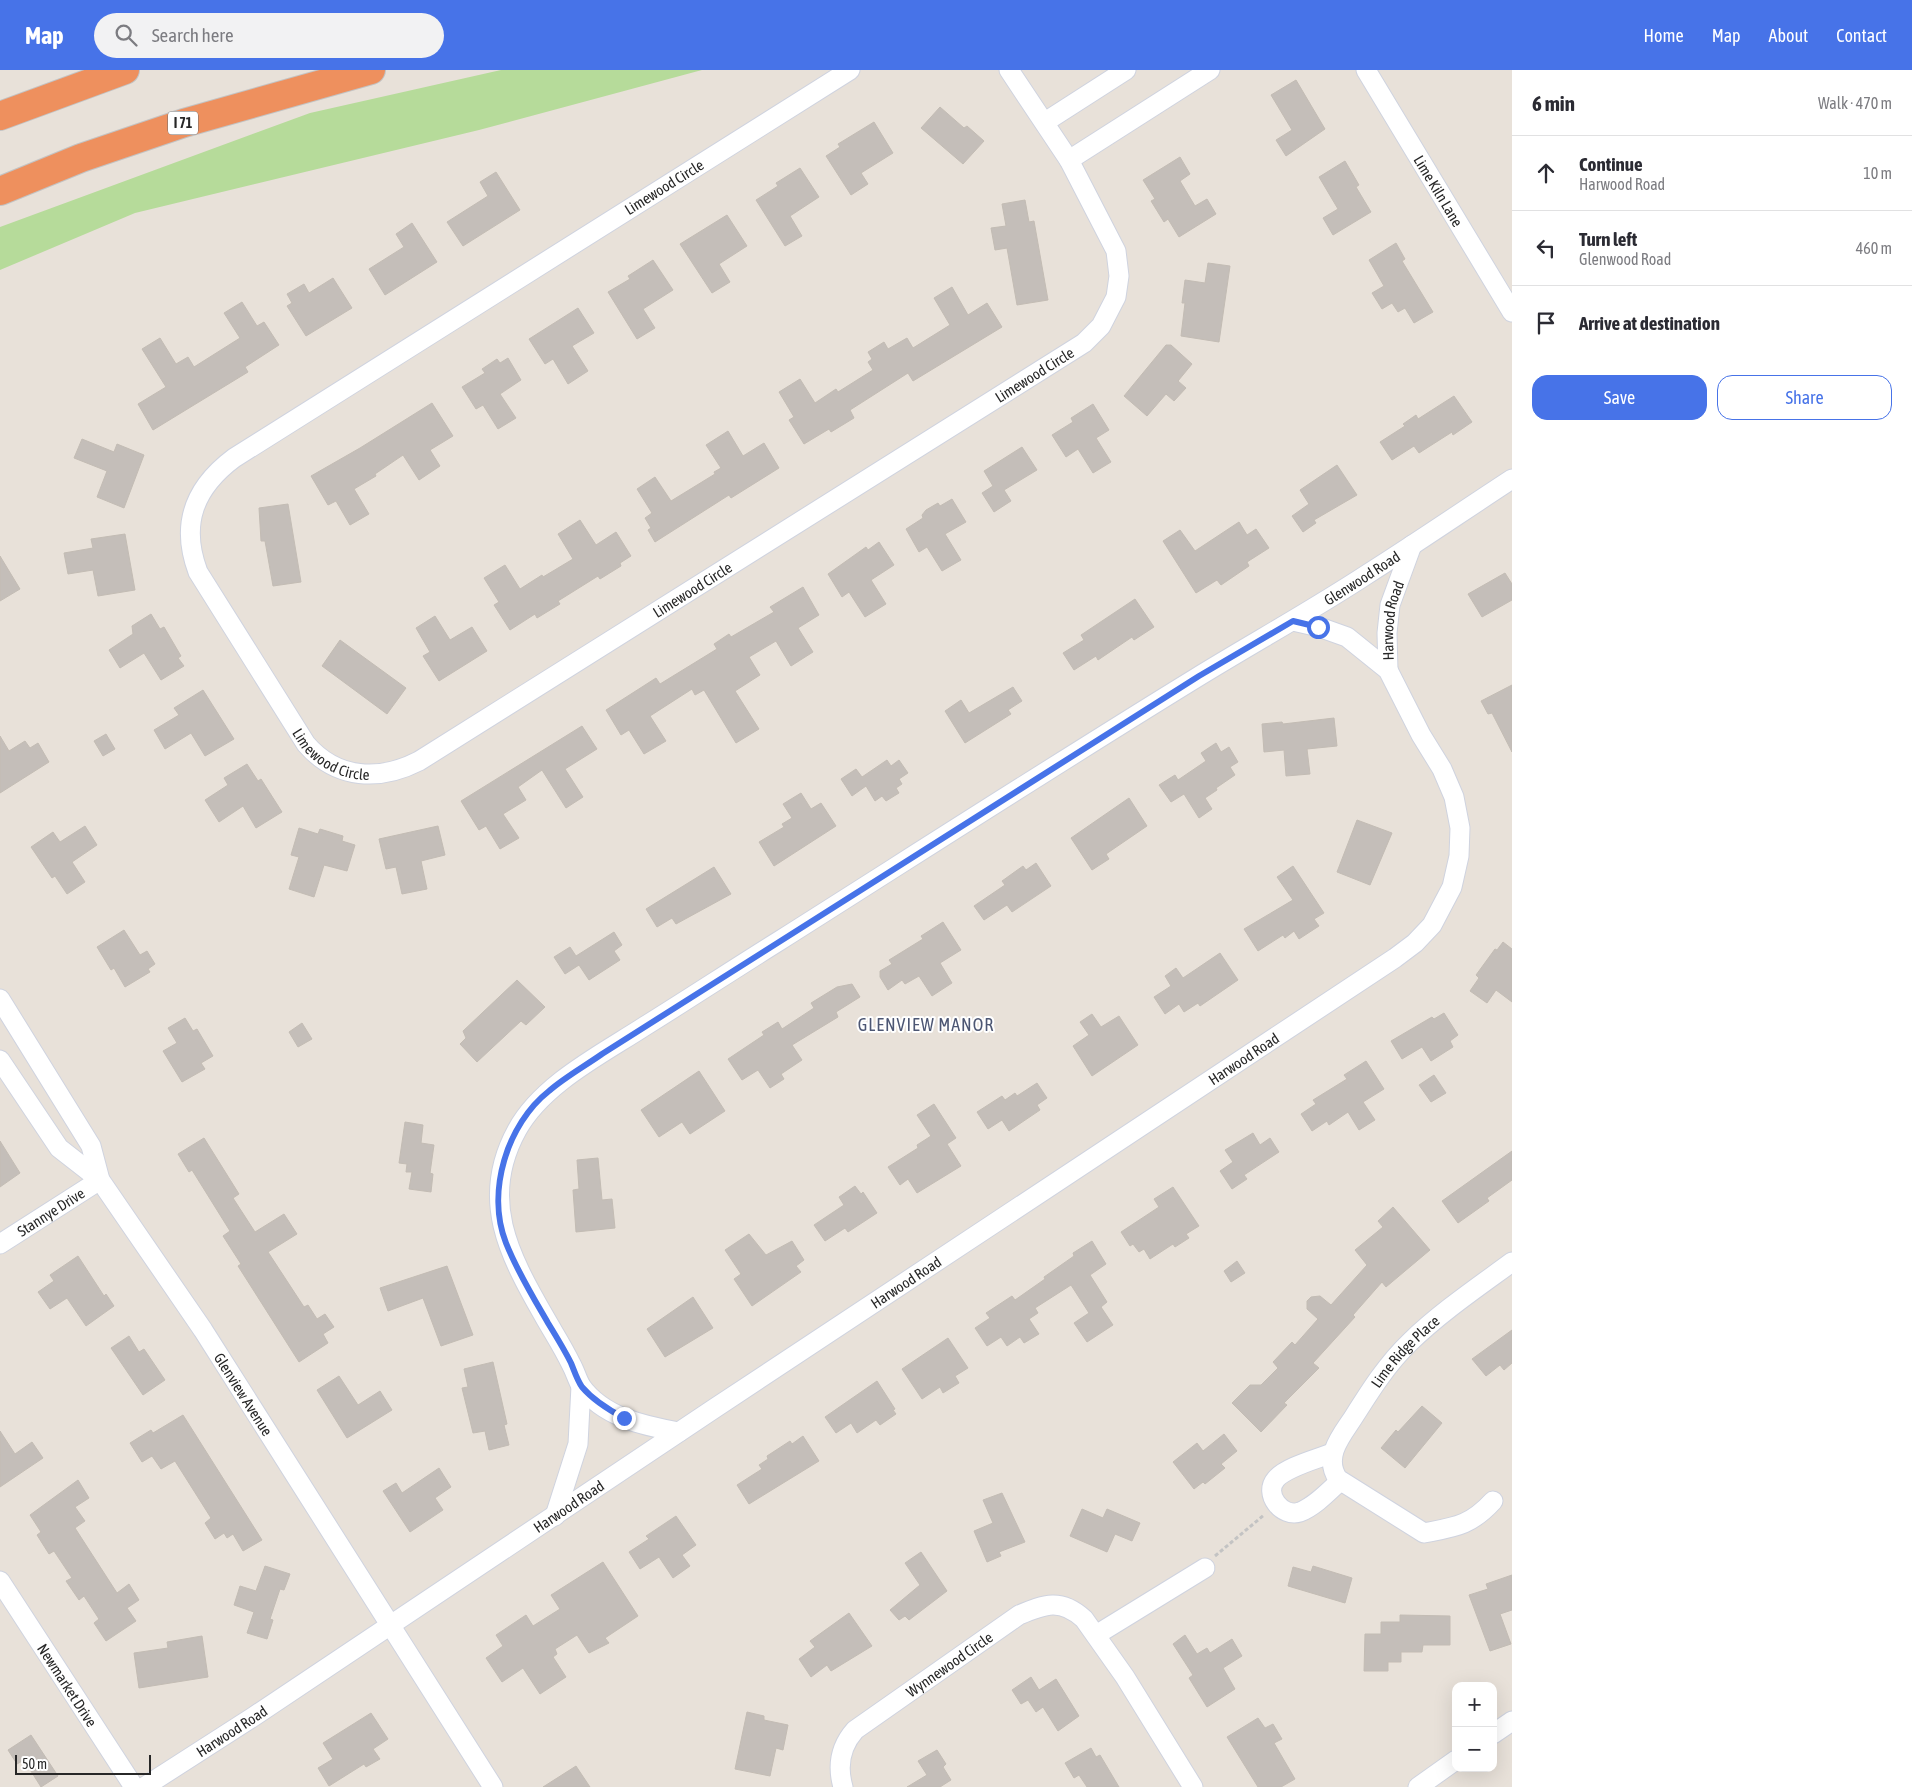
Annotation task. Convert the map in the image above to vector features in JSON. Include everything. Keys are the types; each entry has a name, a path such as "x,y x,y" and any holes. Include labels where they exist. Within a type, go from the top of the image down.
{"highway":[{"path":"0,116 125,70"},
{"name":"I 71","path":"0,191 81,158 184,123 371,70"}],"street":[{"name":"Limewood Circle","path":"850,70 234,458 206,485 194,508 190,526 191,555 198,572 306,744 328,764 345,772 368,776 393,772 419,761 1084,343 1101,326 1116,297 1119,263 1112,239 1069,160 1009,70"},
{"path":"1045,122 1126,70"},
{"path":"1069,160 1210,70"},
{"name":"Lime Kiln Lane","path":"1366,70 1512,312"},
{"name":"Glenwood Road","path":"679,1432 643,1426 624,1418 599,1403 581,1386 570,1361 519,1273 505,1241 501,1225 499,1192 504,1160 517,1129 537,1102 549,1091 602,1054 738,967 1199,676 1293,621 1512,479"},
{"name":"Harwood Road","path":"1388,670 1387,626 1390,605 1412,545"},
{"name":"Harwood Road","path":"144,1787 254,1717 390,1624 1415,943 1440,912 1452,887 1459,856 1460,828 1454,797 1442,768 1421,735 1388,670 1347,637 1293,621"},
{"name":"Glenview Avenue","path":"0,999 91,1146 100,1180 203,1330 493,1787"},
{"path":"0,1060 59,1148 100,1180"},
{"name":"Stannye Drive","path":"0,1244 100,1180"},
{"name":"Lime Ridge Place","path":"1276,1505 1291,1513 1310,1507 1335,1467 1369,1392 1410,1342 1443,1313 1512,1262"},
{"name":"Glenwood Road","path":"555,1516 578,1444 581,1386"},
{"path":"1276,1505 1271,1488 1275,1480 1282,1474 1335,1467 1424,1533 1452,1529 1479,1516 1493,1501"},
{"path":"1096,1636 1205,1568"},
{"name":"Newmarket Drive","path":"0,1581 134,1787"},
{"name":"Wynnewood Circle","path":"843,1787 840,1763 842,1750 855,1730 1019,1615 1043,1605 1057,1605 1076,1612 1096,1636 1193,1787"},
{"path":"1497,1731 1512,1721"},
{"path":"1418,1787 1452,1763"}],"path":[{"path":"1205,1568 1215,1557 1276,1505"}],"green space":[{"path":"501,70 702,70 479,130 135,213 0,270 0,227 310,113"}],"building":[{"path":"1296,80 1325,129 1286,156 1276,140 1292,130 1271,95"},
{"path":"940,107 964,128 967,126 984,141 963,164 921,128"},
{"path":"874,122 893,153 861,173 868,184 851,195 826,156 840,147 838,144"},
{"path":"1180,157 1190,174 1180,181 1195,206 1207,199 1216,214 1179,237 1168,219 1164,222 1151,201 1155,199 1143,180"},
{"path":"1345,161 1359,185 1356,187 1371,212 1333,235 1323,218 1338,209 1319,177"},
{"path":"800,168 819,197 790,216 802,236 785,246 756,200 778,186 776,183"},
{"path":"496,172 520,210 463,246 447,222 488,196 480,182"},
{"path":"1025,200 1029,222 1034,221 1048,300 1017,305 1007,248 995,250 991,228 1006,226 1002,204"},
{"path":"727,215 747,246 719,264 730,282 712,293 680,244"},
{"path":"412,223 437,262 385,295 369,269 404,247 396,234"},
{"path":"1396,243 1405,259 1402,261 1433,312 1414,323 1405,308 1398,312 1392,303 1382,309 1372,293 1384,286 1369,260"},
{"path":"653,260 673,290 643,309 655,328 637,339 608,292 630,279 628,276"},
{"path":"1208,263 1230,266 1219,342 1181,336 1185,303 1182,303 1185,280 1205,283"},
{"path":"333,278 352,308 306,336 287,306 292,303 287,294 304,284 309,293"},
{"path":"952,287 968,315 987,303 1002,327 913,381 908,373 850,410 854,418 831,432 829,429 804,444 789,420 794,417 779,392 800,379 815,403 836,389 838,392 873,370 868,362 872,359 868,352 884,342 888,349 907,338 913,348 950,325 934,298"},
{"path":"242,302 257,326 264,322 279,345 245,367 248,372 153,430 138,404 166,387 142,349 160,338 176,364 188,357 194,367 240,338 224,313"},
{"path":"578,308 594,333 572,346 588,371 568,384 553,359 545,364 529,339"},
{"path":"1166,345 1171,345 1192,364 1178,381 1186,388 1174,401 1166,394 1147,416 1124,396"},
{"path":"508,358 521,380 500,394 516,418 498,429 483,405 476,409 462,387 485,373 482,369 497,359 500,363"},
{"path":"1454,396 1472,422 1453,435 1452,432 1419,453 1414,446 1392,460 1380,442 1405,426 1403,424 1416,415 1418,419"},
{"path":"432,403 453,436 430,450 440,466 419,480 403,455 375,474 376,476 354,489 369,514 350,525 336,501 328,505 311,476"},
{"path":"1093,404 1109,430 1096,438 1111,462 1093,473 1078,449 1066,457 1052,435 1073,422 1071,418"},
{"path":"728,431 743,456 764,443 779,468 731,498 729,495 655,542 648,530 651,528 645,518 652,513 637,489 655,477 671,501 715,474 714,472 721,468 706,445"},
{"path":"82,439 114,452 117,444 144,455 124,508 97,497 107,471 74,458"},
{"path":"1022,447 1037,470 1004,490 1011,501 994,512 982,493 993,486 984,471"},
{"path":"1337,465 1357,495 1314,520 1316,523 1303,532 1292,516 1309,504 1300,490"},
{"path":"952,499 966,522 945,534 961,560 942,571 927,547 919,552 906,529 923,518 922,515 926,510 938,503 940,506"},
{"path":"288,504 301,582 273,586 265,541 261,541 259,508"},
{"path":"580,520 596,545 616,532 631,556 620,563 621,566 600,579 598,576 558,601 560,604 537,618 535,614 510,630 494,605 499,602 484,578 505,565 520,589 573,559 558,534"},
{"path":"1239,522 1247,535 1256,529 1269,548 1247,562 1249,566 1221,585 1217,580 1196,593 1163,541 1180,530 1195,551"},
{"path":"125,534 135,590 98,596 93,570 68,574 64,553 93,548 91,539"},
{"path":"879,542 894,565 871,580 886,604 865,617 849,592 842,597 828,574 866,547 868,550"},
{"path":"0,556 20,589 0,601"},
{"path":"1505,573 1512,584 1512,600 1482,617 1468,594"},
{"path":"803,587 819,615 798,628 813,652 791,666 776,641 749,657 760,675 735,691 759,729 736,743 704,690 695,695 692,689 650,716 666,741 644,754 629,730 621,735 606,710 656,678 660,684 717,649 714,644 729,634 731,637 774,612 770,607"},
{"path":"1135,599 1154,627 1134,640 1132,637 1098,660 1096,656 1074,670 1063,653 1084,640 1081,635"},
{"path":"151,614 160,629 164,627 181,656 178,658 184,666 161,680 144,653 120,668 109,650 133,634 132,626"},
{"path":"435,616 450,640 472,627 487,651 439,681 423,656 430,652 416,628"},
{"path":"340,640 406,688 387,714 322,666"},
{"path":"1512,685 1512,752 1492,713 1488,714 1481,701"},
{"path":"1013,687 1022,701 1008,710 1011,714 965,743 945,711 961,700 969,713"},
{"path":"203,690 234,739 205,756 191,733 165,749 154,730 179,715 174,708"},
{"path":"1334,718 1337,746 1307,749 1310,774 1286,776 1284,750 1264,752 1262,724 1282,722 1283,724"},
{"path":"582,726 597,749 565,769 583,797 566,808 542,770 518,787 526,800 503,814 519,838 500,849 486,826 479,830 461,801"},
{"path":"106,734 115,749 103,756 94,741"},
{"path":"0,736 9,751 25,741 30,748 38,743 49,762 0,793"},
{"path":"1216,743 1221,752 1229,747 1238,762 1230,767 1235,775 1205,798 1212,809 1199,818 1184,794 1171,802 1159,785 1175,775 1178,780 1206,761 1201,753"},
{"path":"887,760 891,766 899,760 908,773 899,779 902,784 896,788 899,793 886,801 882,796 875,801 866,786 852,796 841,779 856,769 862,777"},
{"path":"247,764 258,781 261,779 282,812 256,828 243,806 219,822 205,800 228,785 224,778"},
{"path":"801,793 811,809 821,803 836,826 774,866 759,842 784,827 782,824 792,818 783,804"},
{"path":"1129,798 1147,826 1106,854 1109,859 1092,870 1071,838"},
{"path":"1357,820 1392,833 1370,885 1337,872"},
{"path":"85,826 97,845 72,862 85,882 67,894 55,876 52,878 31,847 53,832 60,842"},
{"path":"438,826 445,855 421,861 427,889 402,894 396,867 386,869 379,839"},
{"path":"299,828 318,834 320,829 343,836 342,841 355,845 347,871 324,865 314,897 289,889 299,857 291,855"},
{"path":"1036,863 1051,886 1012,912 1007,905 984,920 974,906 1005,885 1002,881 1023,866 1026,870"},
{"path":"1293,866 1324,913 1314,919 1319,926 1299,939 1294,931 1285,938 1283,935 1258,951 1244,929 1293,900 1277,877"},
{"path":"714,867 731,894 676,924 672,918 657,927 646,909"},
{"path":"943,922 961,950 940,963 952,983 932,996 919,976 905,984 902,980 888,990 880,977 880,971 892,964 889,960 923,939 921,936"},
{"path":"124,930 140,955 147,951 155,964 148,969 150,972 125,987 114,968 111,970 97,947"},
{"path":"614,932 622,945 614,951 620,960 589,980 579,965 565,974 554,957 570,947 576,956"},
{"path":"1503,942 1512,949 1512,1002 1496,990 1487,1003 1470,991 1479,978 1476,975 1495,949 1497,950"},
{"path":"1220,953 1238,980 1200,1006 1198,1003 1184,1012 1179,1004 1165,1014 1154,997 1171,986 1165,976 1176,968 1183,978"},
{"path":"517,980 545,1007 526,1025 521,1021 477,1062 460,1044 466,1038 463,1031"},
{"path":"852,984 860,997 836,1012 838,1017 792,1045 802,1060 781,1074 784,1079 770,1088 758,1070 742,1080 728,1059 764,1035 762,1032 778,1022 782,1029 814,1008 811,1003 837,987"},
{"path":"1444,1013 1458,1035 1450,1041 1453,1047 1431,1061 1422,1047 1402,1059 1391,1041 1432,1017 1434,1019"},
{"path":"1092,1014 1101,1027 1119,1016 1138,1045 1092,1076 1073,1046 1089,1035 1080,1022"},
{"path":"185,1018 193,1031 197,1029 213,1056 201,1063 205,1069 182,1082 163,1051 177,1043 168,1028"},
{"path":"302,1023 312,1039 298,1047 289,1032"},
{"path":"1366,1061 1384,1089 1363,1102 1375,1120 1359,1130 1348,1112 1329,1125 1327,1121 1312,1131 1301,1114 1316,1104 1313,1100 1347,1079 1344,1075"},
{"path":"699,1071 725,1111 690,1134 682,1122 659,1137 641,1110"},
{"path":"1434,1075 1446,1093 1431,1102 1419,1085"},
{"path":"1037,1083 1047,1098 1037,1105 1040,1110 1009,1131 1002,1120 988,1129 977,1112 1002,1096 1005,1100 1015,1093 1017,1096"},
{"path":"934,1104 956,1138 947,1144 961,1166 917,1193 908,1179 900,1185 888,1167 918,1148 917,1145 931,1136 917,1115"},
{"path":"405,1122 423,1125 421,1143 434,1145 430,1173 433,1174 431,1192 409,1189 412,1172 406,1172 407,1164 399,1163"},
{"path":"1253,1133 1260,1145 1270,1138 1279,1152 1244,1175 1247,1179 1232,1189 1220,1171 1233,1162 1225,1150"},
{"path":"204,1138 239,1194 233,1198 255,1232 284,1214 297,1234 268,1252 304,1307 308,1305 317,1319 325,1314 334,1327 323,1334 328,1343 299,1362 238,1266 241,1264 223,1236 230,1231 192,1170 189,1172 178,1154"},
{"path":"0,1141 20,1173 0,1187"},
{"path":"1512,1151 1512,1180 1487,1198 1489,1201 1458,1223 1442,1201"},
{"path":"598,1158 602,1200 612,1199 615,1228 576,1232 573,1190 579,1189 577,1160"},
{"path":"855,1186 861,1194 863,1192 877,1213 848,1232 845,1228 825,1241 814,1225 844,1205 839,1197"},
{"path":"1173,1187 1199,1226 1186,1234 1189,1238 1175,1247 1173,1244 1150,1259 1144,1249 1139,1252 1133,1244 1130,1246 1121,1232 1159,1207 1154,1199"},
{"path":"1393,1207 1430,1250 1386,1287 1382,1282 1353,1315 1355,1317 1313,1363 1319,1368 1284,1403 1287,1405 1261,1432 1232,1403 1250,1385 1261,1385 1278,1368 1273,1362 1292,1342 1295,1345 1318,1319 1307,1309 1307,1301 1311,1297 1320,1296 1331,1305 1367,1265 1355,1250 1383,1227 1378,1221"},
{"path":"749,1234 766,1255 792,1241 804,1260 796,1266 801,1272 752,1306 734,1279 741,1274 725,1250"},
{"path":"1092,1241 1106,1264 1090,1275 1107,1302 1101,1307 1113,1325 1087,1342 1074,1323 1089,1313 1071,1285 1035,1308 1038,1313 1029,1319 1039,1334 1024,1343 1020,1337 1007,1346 1001,1337 987,1346 975,1328 990,1318 986,1313 1012,1296 1015,1300 1074,1256 1073,1253"},
{"path":"78,1256 104,1296 106,1294 114,1306 86,1326 67,1298 50,1309 38,1292 54,1281 50,1275"},
{"path":"1237,1261 1245,1273 1231,1282 1224,1271"},
{"path":"447,1266 473,1335 441,1346 423,1298 388,1311 380,1288"},
{"path":"693,1297 713,1328 665,1357 647,1329"},
{"path":"1512,1330 1512,1363 1504,1370 1500,1365 1486,1376 1472,1359"},
{"path":"129,1336 139,1352 144,1349 165,1380 143,1395 111,1348"},
{"path":"948,1338 968,1368 955,1376 959,1383 943,1393 940,1387 922,1399 902,1369"},
{"path":"493,1362 507,1424 504,1425 509,1445 489,1450 485,1431 473,1433 462,1388 468,1387 464,1369"},
{"path":"339,1376 358,1405 380,1391 392,1410 347,1438 317,1390"},
{"path":"877,1381 895,1409 893,1410 896,1414 880,1425 876,1420 857,1433 851,1423 836,1433 825,1417"},
{"path":"1422,1406 1442,1423 1405,1468 1381,1448 1396,1430 1398,1432"},
{"path":"183,1415 262,1540 243,1551 233,1534 227,1538 224,1533 215,1539 205,1523 211,1518 175,1461 161,1469 152,1456 142,1462 130,1443 151,1430 153,1433"},
{"path":"0,1431 15,1454 32,1442 43,1458 0,1487"},
{"path":"1224,1434 1237,1451 1221,1464 1225,1468 1205,1484 1203,1482 1194,1489 1173,1462 1197,1443 1203,1451"},
{"path":"803,1436 819,1461 749,1504 737,1485 762,1469 759,1465 768,1459 767,1456 790,1441 792,1444"},
{"path":"439,1468 451,1487 435,1498 443,1510 410,1532 383,1491 396,1483 402,1493"},
{"path":"78,1480 89,1498 75,1507 85,1521 75,1528 117,1593 129,1584 139,1600 127,1608 136,1621 106,1641 94,1623 99,1619 84,1596 79,1600 66,1581 72,1578 54,1551 49,1554 37,1535 41,1532 30,1515"},
{"path":"1002,1493 1025,1542 999,1552 1001,1556 987,1562 974,1531 993,1523 983,1500"},
{"path":"1082,1509 1103,1518 1107,1509 1140,1523 1132,1541 1115,1534 1107,1552 1070,1536"},
{"path":"676,1516 696,1545 682,1555 690,1566 673,1578 659,1557 640,1569 629,1552 649,1539 646,1536"},
{"path":"921,1552 947,1591 909,1620 905,1616 899,1620 890,1610 920,1585 905,1563"},
{"path":"603,1562 638,1616 605,1638 609,1643 589,1653 577,1635 555,1649 557,1654 553,1657 566,1677 540,1694 523,1668 502,1682 486,1658 503,1646 496,1635 526,1615 533,1626 560,1609 551,1595"},
{"path":"265,1566 290,1574 284,1590 280,1589 270,1619 273,1620 267,1639 247,1633 254,1612 234,1605 240,1586 256,1591"},
{"path":"1313,1566 1352,1578 1345,1603 1288,1586 1293,1567 1311,1572"},
{"path":"1512,1575 1512,1610 1500,1614 1511,1644 1490,1651 1469,1595 1488,1589 1486,1584"},
{"path":"849,1613 872,1646 831,1671 827,1665 811,1677 799,1659 815,1647 810,1641"},
{"path":"1400,1615 1450,1616 1450,1645 1423,1645 1422,1652 1401,1652 1401,1662 1388,1662 1388,1671 1364,1671 1365,1634 1381,1634 1381,1622 1400,1622"},
{"path":"1185,1635 1197,1654 1207,1648 1210,1653 1232,1639 1242,1656 1223,1668 1235,1689 1207,1707 1189,1678 1193,1675 1173,1644"},
{"path":"202,1636 208,1677 139,1688 134,1653 168,1648 167,1642"},
{"path":"1031,1677 1039,1690 1056,1679 1079,1716 1058,1731 1043,1707 1036,1712 1028,1700 1021,1704 1012,1690"},
{"path":"747,1712 764,1716 764,1720 788,1725 783,1750 776,1748 770,1776 735,1769"},
{"path":"371,1713 388,1739 373,1749 380,1759 366,1767 364,1764 329,1786 318,1768 333,1759 323,1743"},
{"path":"1258,1718 1265,1728 1273,1724 1282,1739 1274,1743 1295,1779 1281,1787 1258,1787 1227,1737"},
{"path":"31,1735 58,1776 41,1787 24,1760 17,1764 8,1750"},
{"path":"1091,1748 1096,1757 1100,1755 1119,1787 1087,1787 1079,1775 1074,1778 1065,1763"},
{"path":"937,1750 946,1764 943,1767 951,1780 940,1787 907,1787 927,1775 918,1761"},
{"path":"576,1766 590,1787 543,1787"}],"district":[{"name":"GLENVIEW MANOR","path":"926,1024"}],"route":[{"path":"624,1418 599,1403 581,1386 570,1361 519,1273 505,1241 499,1209 499,1192 504,1160 517,1129 537,1102 549,1091 602,1054 1199,676 1293,621 1318,627"}]}
